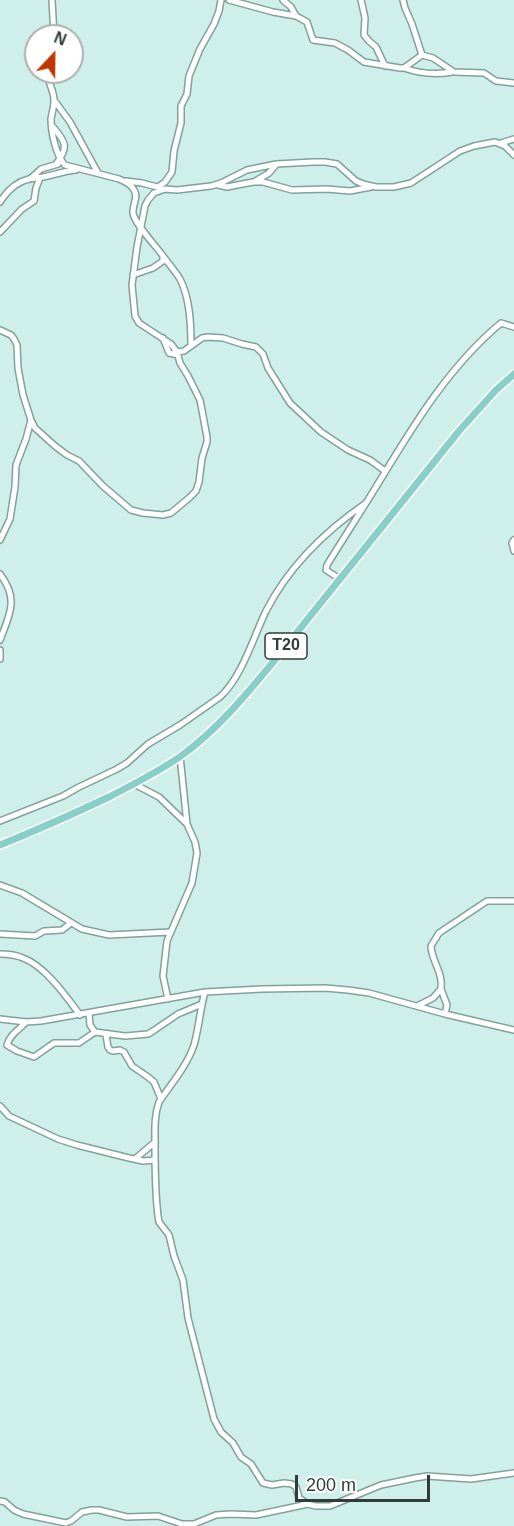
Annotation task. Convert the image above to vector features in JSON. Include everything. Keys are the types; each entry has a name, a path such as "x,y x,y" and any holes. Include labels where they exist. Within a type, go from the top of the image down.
{"main road":[{"name":"T20","path":"0,845 64,818 134,784 180,756 212,729 251,688 459,431 496,390 514,374"}],"street":[{"path":"52,0 53,24"},
{"path":"220,0 214,24 189,76 187,94 181,106 181,123 174,151 172,172 165,182 155,186 140,226 132,285 136,320 163,338 169,353 177,354 184,351 202,338 218,338 256,347 263,354 273,376 291,403 321,432 385,471"},
{"path":"228,0 296,16 307,22 313,40 335,43 364,62 429,74 484,73 496,81 514,83"},
{"path":"283,0 296,16"},
{"path":"361,0 364,35 376,47 385,66"},
{"path":"404,0 405,9 422,55"},
{"path":"404,68 422,55"},
{"path":"422,55 454,72"},
{"path":"49,84 54,100 70,122 98,173"},
{"path":"54,100 51,125 58,161 65,165 124,181 177,190 217,184 247,170 276,164 330,162 340,166 356,181 373,187"},
{"path":"499,144 514,139"},
{"path":"217,184 227,187 263,182 292,190 350,191 373,187 394,187 411,183 460,151 489,142 505,146 514,155"},
{"path":"30,179 41,169 58,161"},
{"path":"253,182 269,173 276,164"},
{"path":"0,202 17,183 83,169"},
{"path":"0,232 22,209 34,201 40,178"},
{"path":"124,181 135,191 133,213 140,226 180,279 190,316 191,345"},
{"path":"148,200 159,190 165,189"},
{"path":"134,275 159,265 163,261 163,256"},
{"path":"340,579 326,570 327,565 421,414 482,340 501,323 514,327"},
{"path":"0,330 14,339 20,380 35,428 67,455 79,461 127,507 156,515 171,513 196,491 207,442 200,400 177,354"},
{"path":"0,540 10,519 16,465 31,420"},
{"path":"0,821 63,796 117,769 148,744 220,697 235,676 267,609 295,566 323,537 366,503"},
{"path":"514,540 512,543 514,551"},
{"path":"0,574 8,586 12,606 0,640"},
{"path":"0,650 0,658"},
{"path":"168,999 164,985 167,940 192,883 197,853 187,824 180,756"},
{"path":"134,784 159,797 187,824"},
{"path":"0,885 22,893 82,929 109,935 170,932"},
{"path":"445,1014 447,1005 441,989 442,977 433,958 431,946 439,933 487,901 514,901"},
{"path":"0,934 35,936 44,931 63,930 71,923"},
{"path":"0,954 16,956 36,964 56,984 80,1015"},
{"path":"0,1019 41,1021 205,992 325,988 369,993 514,1030"},
{"path":"417,1006 433,998 441,989"},
{"path":"205,992 191,1053 161,1099 155,1114 154,1160 159,1222 169,1235 183,1280 188,1318 218,1428 233,1443 241,1457 251,1464 263,1483 292,1484 296,1487 299,1498 315,1506 330,1506 381,1485 427,1476 471,1479 514,1473"},
{"path":"89,1013 90,1025 95,1032 125,1036 148,1034 178,1014 202,1004"},
{"path":"8,1046 16,1030 26,1022"},
{"path":"0,1044 34,1057 54,1043 79,1042 95,1032"},
{"path":"106,1035 110,1050 122,1051 132,1066 154,1082 161,1099"},
{"path":"0,1106 9,1116 45,1134 77,1145 143,1161 154,1160"},
{"path":"135,1159 155,1142"},
{"path":"0,1501 23,1514 60,1522 71,1521 82,1512 92,1510 127,1517 158,1516 186,1525 216,1515 256,1515 308,1504"}]}
